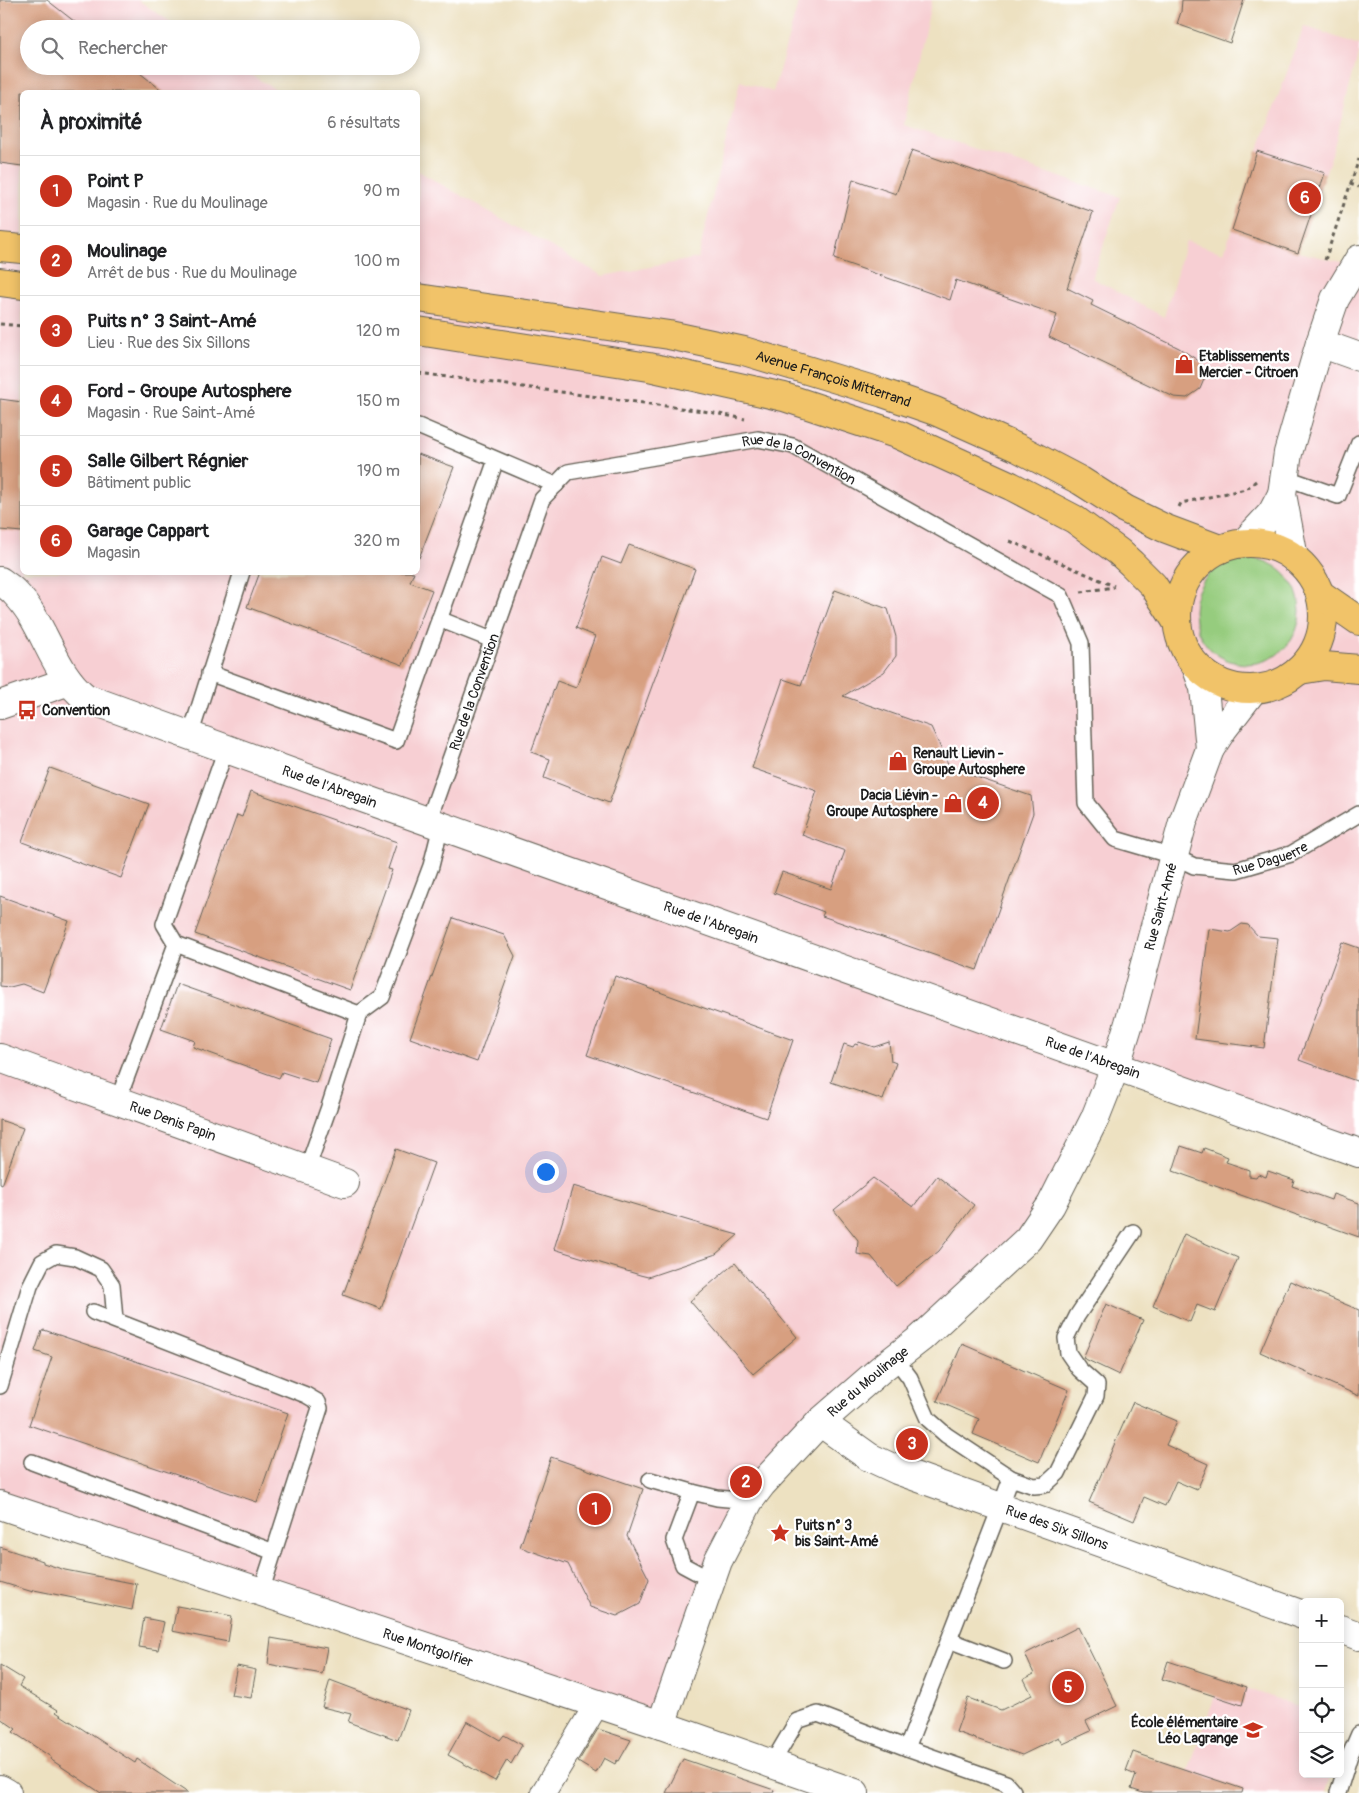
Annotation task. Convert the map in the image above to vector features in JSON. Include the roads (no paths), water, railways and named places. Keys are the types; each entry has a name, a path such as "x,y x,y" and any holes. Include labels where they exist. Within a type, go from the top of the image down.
{"main road":[{"path":"0,247 20,249"},
{"path":"0,282 20,285"},
{"name":"Avenue François Mitterrand","path":"420,298 669,335 744,351 882,393 936,411 1018,448 1081,481 1125,509 1164,528 1232,546"},
{"path":"420,331 649,367 784,397 899,435 1002,482 1074,519 1119,552 1153,585 1177,622"},
{"path":"1262,544 1279,549 1294,558 1314,580 1320,594 1323,610 1323,627 1319,643 1311,657 1300,670 1286,680 1270,687 1253,690 1237,689 1208,677 1186,653 1180,638 1177,622 1179,597 1190,574 1201,561 1232,546 1262,544"},
{"path":"1320,594 1359,621"},
{"path":"1300,670 1324,666 1359,669"}],"street":[{"path":"1232,546 1272,512 1283,486 1288,452 1335,299 1359,259"},
{"path":"1320,343 1359,357"},
{"path":"1283,486 1294,558"},
{"name":"Rue de l'Abregain","path":"0,581 16,593 33,616 69,681 86,698 1359,1153"},
{"path":"1196,666 1204,688 1210,749"},
{"path":"0,705 69,681"},
{"path":"1210,749 1253,690"},
{"name":"Rue Saint-Amé","path":"1116,1065 1183,822 1210,749"},
{"name":"Rue Denis Papin","path":"0,1058 345,1183"},
{"name":"Rue du Moulinage","path":"661,1726 718,1562 749,1501 762,1484 820,1422 921,1338 1028,1239 1056,1196 1095,1118 1116,1065"},
{"name":"Rue des Six Sillons","path":"820,1422 869,1457 898,1470 1299,1614"},
{"name":"Rue Montgolfier","path":"0,1505 596,1704 855,1793"},
{"path":"1344,1630 1359,1636"},
{"path":"543,1793 596,1704"},
{"path":"0,1789 7,1793"}],"lane":[{"path":"420,427 556,485"},
{"name":"Rue de la Convention","path":"359,1014 382,998 430,866 435,824 492,640 542,500 568,472 758,439 793,446 1061,596 1081,643 1086,803 1115,839 1174,856"},
{"path":"1283,486 1338,496 1359,443"},
{"path":"209,673 396,741 496,460"},
{"path":"190,736 241,575"},
{"path":"439,619 492,640"},
{"path":"226,749 164,924 176,944 359,1014 307,1169"},
{"name":"Rue Daguerre","path":"1174,856 1194,866 1236,870 1292,854 1359,814"},
{"path":"118,1100 176,944"},
{"path":"895,1358 910,1378 928,1419 946,1435 1011,1478 1034,1486 1045,1485 1058,1473 1096,1396 1097,1385 1079,1369 1068,1353 1066,1338 1077,1316 1133,1232"},
{"path":"0,1386 30,1286 42,1262 56,1254 75,1256 101,1269 112,1285 115,1320"},
{"path":"93,1312 306,1395 318,1402 320,1408 261,1592"},
{"path":"32,1462 274,1552"},
{"path":"906,1748 1011,1478"},
{"path":"650,1480 717,1498 749,1501"},
{"path":"692,1492 674,1540 683,1565 711,1580"},
{"path":"949,1640 1004,1661"},
{"path":"771,1765 797,1721 818,1714 906,1748 1006,1783 1013,1793"},
{"path":"1338,1793 1359,1734"}],"place":[{"name":"Garage Cappart","path":"1305,198"},
{"name":"Etablissements Mercier - Citroen","path":"1184,364"},
{"name":"Convention","path":"27,710"},
{"name":"Renault Lievin - Groupe Autosphere","path":"898,761"},
{"name":"Dacia Liévin - Groupe Autosphere","path":"953,803"},
{"name":"Ford - Groupe Autosphere","path":"983,803"},
{"name":"Puits n° 3 Saint-Amé","path":"912,1444"},
{"name":"Moulinage","path":"746,1482"},
{"name":"Point P","path":"595,1509"},
{"name":"Puits n° 3 bis Saint-Amé","path":"780,1533"},
{"name":"Salle Gilbert Régnier","path":"1068,1687"},
{"name":"École élémentaire Léo Lagrange","path":"1253,1730"}]}
